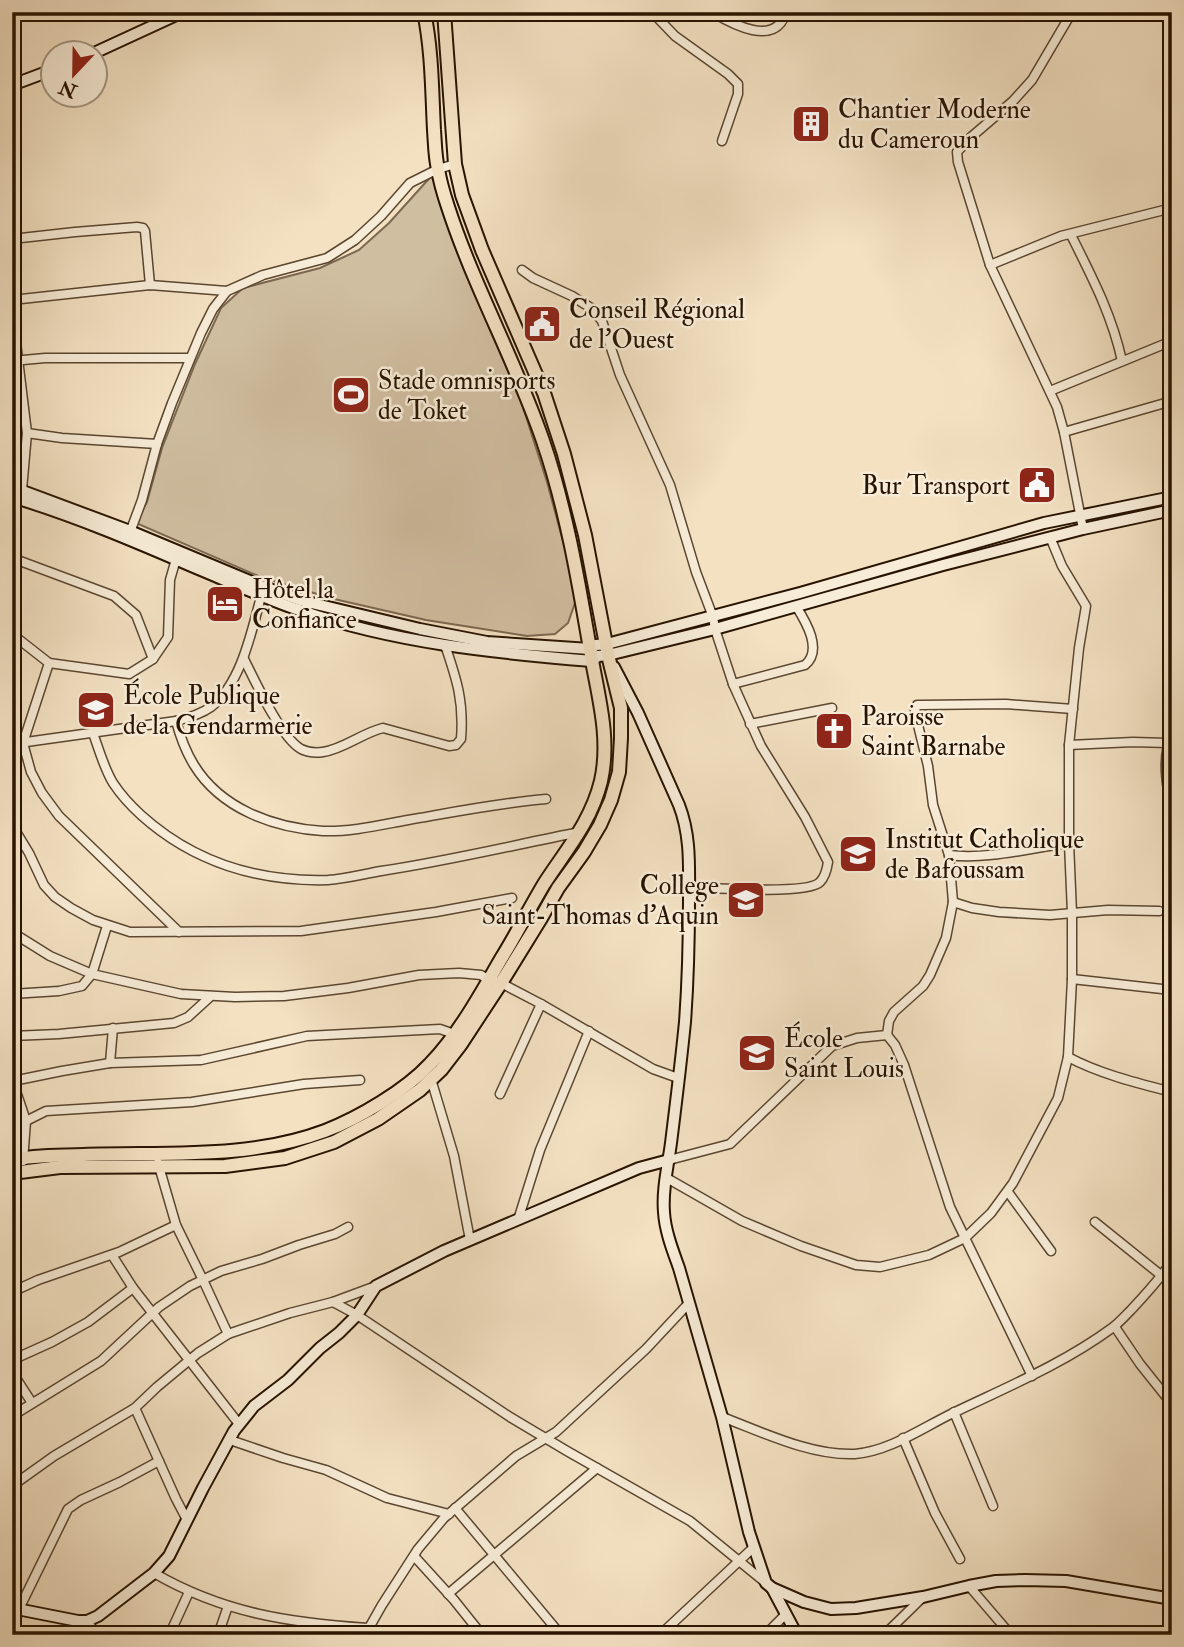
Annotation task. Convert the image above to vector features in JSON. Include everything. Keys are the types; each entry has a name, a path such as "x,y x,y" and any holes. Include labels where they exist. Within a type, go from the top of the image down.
{"main road":[{"path":"17,1166 158,1160 225,1166 285,1158 334,1142 378,1118 419,1090 441,1070 461,1044 545,884 580,832 593,804 604,762 605,739 602,706 578,577 562,505 543,442 448,207 438,169 424,12"},
{"path":"158,1160 285,1144 327,1130 359,1116 429,1066 541,919 600,825 619,772 621,708 585,535 564,454 544,393 482,250 462,195 455,164 444,12"}],"street":[{"path":"108,47 183,12"},
{"path":"652,12 675,36 738,84 738,94 722,141"},
{"path":"712,12 730,23 754,31 768,31 785,18 786,12"},
{"path":"1072,12 1031,80 1013,101 957,152 990,265 1057,407 1083,528"},
{"path":"12,85 38,75"},
{"path":"129,535 142,500 157,444 190,358 213,309 227,291 263,275 327,258 355,240 410,183 455,164"},
{"path":"990,265 1061,236 1172,208"},
{"path":"12,239 143,228 150,285"},
{"path":"1071,235 1102,297 1115,330 1122,361"},
{"path":"522,270 582,302 602,321 620,375 670,485 733,684 761,746 805,817 828,862 819,884 809,888 774,890 690,887"},
{"path":"12,300 150,285 227,291"},
{"path":"12,310 15,360 27,433 16,491 129,535 302,611 349,625 485,651 591,655"},
{"path":"1050,391 1167,343"},
{"path":"15,360 190,358"},
{"path":"1064,432 1172,401"},
{"path":"27,433 157,444"},
{"path":"714,623 1044,523 1172,497"},
{"path":"591,655 596,645 608,650 714,623 796,606 1083,528 1171,513"},
{"path":"129,535 176,559 263,592 487,642 591,655"},
{"path":"665,1177 742,1222 856,1265 880,1268 929,1255 965,1238 1008,1192 1058,1098 1068,1057 1072,979 1069,745 1086,606 1062,566 1050,537"},
{"path":"12,558 114,596 136,615 153,659"},
{"path":"12,634 49,663 129,674 153,659 168,637 170,580 176,559"},
{"path":"12,744 176,721 211,707 229,685 244,659 263,592"},
{"path":"733,684 805,666 811,660 811,637 796,606"},
{"path":"244,659 267,705 290,739 302,750 321,752 334,749 383,728 449,746 456,745 461,739 462,711 460,692 445,645"},
{"path":"608,650 685,820 688,839 690,887 685,1022 665,1177 666,1225 722,1417 754,1547 769,1586 797,1635"},
{"path":"49,663 23,743 31,772 59,816 179,932"},
{"path":"1032,1376 945,1196 904,1065 887,1035 889,1021 894,1012 923,985 934,968 946,938 953,902 949,855 933,804 928,766 916,717 917,705 1006,704 1073,709"},
{"path":"750,724 832,708"},
{"path":"176,721 181,739 194,765 209,785 240,809 275,823 324,831 362,828 508,802 546,799"},
{"path":"93,733 105,768 125,800 167,836 190,851 241,870 281,877 330,880 433,863 580,832"},
{"path":"1069,745 1170,739 1169,785 1172,811"},
{"path":"12,825 44,885 55,897 93,920 130,932 301,931 512,898"},
{"path":"949,855 989,855 1069,843"},
{"path":"953,902 999,912 1050,915 1108,910 1159,911"},
{"path":"12,994 82,986 92,974 107,926"},
{"path":"12,929 18,936 50,956 92,974 181,994 284,996 419,975 481,975 541,1004 653,1069 678,1077"},
{"path":"1072,979 1162,989"},
{"path":"12,1036 59,1034 181,1021 211,996"},
{"path":"500,1094 541,1004"},
{"path":"110,1063 113,1028"},
{"path":"17,1166 26,1121 13,1080 110,1063 201,1060 307,1036 440,1029 454,1034"},
{"path":"518,1220 540,1150 589,1031"},
{"path":"12,1486 54,1456 135,1408 189,1360 228,1334 376,1286 444,1251 639,1168 730,1144 832,1046 857,1038 887,1035"},
{"path":"1068,1057 1134,1082 1172,1092"},
{"path":"431,1079 454,1156 470,1240"},
{"path":"26,1121 46,1111 192,1102 304,1084 360,1080"},
{"path":"158,1160 176,1225 228,1334"},
{"path":"1008,1192 1051,1251"},
{"path":"1095,1222 1162,1276"},
{"path":"12,1292 38,1280 112,1255 176,1225"},
{"path":"12,1416 101,1361 168,1300 221,1271 335,1234 348,1227"},
{"path":"112,1255 133,1288 239,1424"},
{"path":"722,1417 808,1448 854,1454 873,1451 1032,1376 1115,1327 1162,1276 1172,1261"},
{"path":"159,1461 81,1500 68,1510 15,1608 87,1621 98,1616 155,1573 169,1556 239,1424 254,1406 288,1380 357,1315 376,1286"},
{"path":"12,1343 15,1359 88,1322 133,1288"},
{"path":"333,1302 547,1439 690,1521 769,1586 804,1602 831,1609 856,1608 996,1581 1066,1581 1172,1599"},
{"path":"155,1573 189,1592 228,1606 294,1621 366,1632 428,1536 452,1511 516,1456 547,1439 587,1404 646,1349 689,1303"},
{"path":"1115,1327 1139,1364 1172,1404"},
{"path":"12,1372 32,1403"},
{"path":"135,1408 187,1520"},
{"path":"954,1412 993,1506"},
{"path":"904,1438 935,1513 960,1559"},
{"path":"230,1440 326,1470 387,1498 452,1511 561,1635"},
{"path":"448,1594 597,1468"},
{"path":"660,1635 754,1547"},
{"path":"414,1556 480,1631 469,1635"},
{"path":"969,1586 1011,1635"},
{"path":"173,1627 189,1592"},
{"path":"884,1635 923,1597"},
{"path":"218,1635 228,1606"},
{"path":"765,1635 786,1614"},
{"path":"87,1621 97,1635"}],"shaded area":[{"name":"Stade omnisports de Toket","path":"435,172 511,370 547,482 571,571 576,600 568,623 555,634 527,636 426,620 334,599 263,578 136,523 147,502 162,448 195,364 221,308 243,288 320,268 359,250 389,223"}],"place":[{"name":"Chantier Moderne du Cameroun","path":"811,124"},
{"name":"Conseil Régional de l'Ouest","path":"542,324"},
{"name":"Stade omnisports de Toket","path":"351,395"},
{"name":"Bur Transport","path":"1037,485"},
{"name":"Hôtel la Confiance","path":"225,604"},
{"name":"École Publique de la Gendarmerie","path":"96,710"},
{"name":"Paroisse Saint Barnabe","path":"834,731"},
{"name":"Institut Catholique de Bafoussam","path":"858,854"},
{"name":"College Saint-Thomas d'Aquin","path":"746,900"},
{"name":"École Saint Louis","path":"757,1053"}]}
